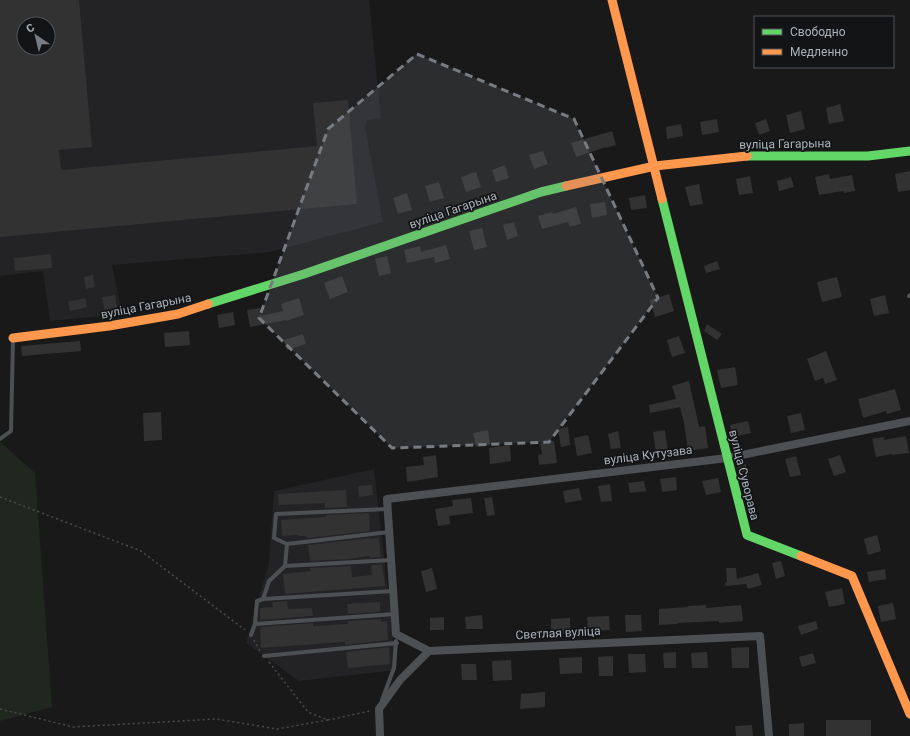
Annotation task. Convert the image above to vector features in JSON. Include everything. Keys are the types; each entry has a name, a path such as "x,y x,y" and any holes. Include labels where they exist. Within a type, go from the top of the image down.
{"street":[{"name":"вуліца Суворава","path":"612,0 747,535 852,576 910,714"},
{"name":"вуліца Гагарына","path":"13,338 109,326 178,314 304,274 541,192 654,166 755,155 868,156 910,151"},
{"name":"вуліца Кутузава","path":"387,508 387,499 727,458 910,421"},
{"path":"387,508 396,638"},
{"name":"Светлая вуліца","path":"396,638 429,651 760,636 769,736"},
{"path":"380,736 379,709 400,680 429,651"}],"lane":[{"path":"0,439 11,431 13,338"},
{"path":"387,508 276,514 274,538 287,544 389,532"},
{"path":"263,599 269,582 285,566 287,544"},
{"path":"285,566 391,560"},
{"path":"251,635 255,624 257,601 263,599 393,591"},
{"path":"255,624 395,614"},
{"path":"264,656 396,638 394,668 379,709"}],"path":[{"path":"0,497 141,551 251,635 264,656 308,712 328,720"},
{"path":"0,709 73,727 216,719 277,729 379,709"}],"highlighted area":[{"path":"417,54 574,119 658,298 549,442 392,448 259,318 328,129"}],"shaded area":[{"path":"0,0 369,0 381,118 367,120 365,127 383,222 270,252 112,265 122,314 50,321 43,271 0,276"},
{"path":"0,442 35,473 52,707 0,721"},
{"path":"374,469 397,670 299,681 246,643 269,563 274,491"}],"building":[{"path":"0,0 79,0 92,147 59,150 61,170 317,146 313,103 348,100 357,204 0,237"},
{"path":"840,104 844,121 829,124 826,108"},
{"path":"801,111 805,129 790,133 786,115"},
{"path":"717,119 719,132 702,135 700,122"},
{"path":"766,119 770,131 759,135 755,123"},
{"path":"681,124 683,136 667,139 666,127"},
{"path":"612,131 616,145 576,157 571,143"},
{"path":"543,151 548,164 534,169 529,155"},
{"path":"505,165 509,178 496,182 492,170"},
{"path":"910,171 910,190 898,192 895,174"},
{"path":"476,172 481,187 466,192 461,177"},
{"path":"829,174 830,179 852,175 855,191 844,193 843,191 819,195 815,177"},
{"path":"750,176 753,193 739,195 736,179"},
{"path":"791,177 794,187 779,191 777,181"},
{"path":"439,182 444,198 430,202 425,186"},
{"path":"699,184 703,204 690,206 685,187"},
{"path":"407,193 412,210 398,214 393,198"},
{"path":"645,195 647,208 631,210 629,198"},
{"path":"605,202 607,215 592,218 590,204"},
{"path":"576,207 581,224 570,227 568,222 542,229 538,216 552,212 553,214"},
{"path":"514,222 518,236 507,240 503,225"},
{"path":"482,228 487,247 474,250 469,231"},
{"path":"446,245 450,259 435,263 434,257 407,263 404,250 420,246 421,252"},
{"path":"51,254 52,268 15,271 14,258"},
{"path":"387,256 391,273 379,276 375,259"},
{"path":"717,261 720,269 706,273 704,266"},
{"path":"93,275 95,287 86,289 84,277"},
{"path":"342,276 348,292 330,299 324,283"},
{"path":"837,277 842,297 822,302 817,282"},
{"path":"669,294 674,311 655,317 650,300"},
{"path":"115,295 117,310 105,312 102,297"},
{"path":"885,295 889,313 874,316 870,299"},
{"path":"85,298 87,307 70,311 68,302"},
{"path":"299,298 304,315 286,321 250,327 247,310 260,308 261,316 283,311 281,304"},
{"path":"233,312 235,325 219,328 217,315"},
{"path":"707,324 722,334 717,340 704,331"},
{"path":"189,331 190,345 165,347 164,333"},
{"path":"303,334 306,344 287,350 284,340"},
{"path":"679,336 685,353 672,357 667,340"},
{"path":"80,341 81,351 22,356 21,346"},
{"path":"826,351 837,380 825,384 823,378 815,381 807,359"},
{"path":"735,367 738,385 721,388 717,370"},
{"path":"689,381 699,427 705,426 708,448 688,451 680,407 650,413 649,405 676,399 672,386"},
{"path":"895,389 901,410 887,414 886,411 863,418 858,399"},
{"path":"161,412 162,440 144,441 143,413"},
{"path":"801,413 805,430 791,433 787,416"},
{"path":"748,421 751,433 733,437 730,425"},
{"path":"568,427 570,445 561,447 558,429"},
{"path":"488,430 490,445 476,447 473,433"},
{"path":"665,430 668,452 656,453 653,432"},
{"path":"618,431 621,448 611,449 608,434"},
{"path":"588,435 592,453 577,456 574,438"},
{"path":"906,436 909,453 876,457 872,439 884,437 884,440"},
{"path":"554,441 557,463 539,465 538,455 542,454 540,443"},
{"path":"510,445 511,461 490,464 489,448"},
{"path":"436,455 438,477 407,482 406,467 424,465 423,457"},
{"path":"840,455 846,472 834,476 828,459"},
{"path":"796,456 801,475 790,477 785,459"},
{"path":"746,464 750,482 741,484 737,466"},
{"path":"676,477 677,490 662,492 660,479"},
{"path":"718,478 721,492 706,495 702,481"},
{"path":"644,481 646,491 630,493 628,483"},
{"path":"610,484 612,501 601,502 598,486"},
{"path":"372,485 373,495 359,497 358,486"},
{"path":"579,488 582,500 565,503 563,491"},
{"path":"346,490 347,507 325,508 325,503 279,505 278,494"},
{"path":"492,497 495,515 487,516 484,498"},
{"path":"471,498 473,513 449,516 450,524 438,526 435,509 453,506 452,500"},
{"path":"369,513 370,531 307,538 307,536 298,535 282,536 281,520 326,517 326,515"},
{"path":"877,535 881,551 868,555 864,539"},
{"path":"379,538 381,557 370,558 370,556 350,559 310,561 308,545"},
{"path":"781,561 785,576 776,579 772,563"},
{"path":"382,564 385,586 285,594 283,574 311,571 310,568 351,566 352,577 372,575 371,565"},
{"path":"432,568 437,589 426,592 421,571"},
{"path":"726,568 736,568 737,579 758,573 762,585 748,589 746,584 726,586"},
{"path":"885,569 886,579 869,582 867,572"},
{"path":"842,588 845,604 829,607 825,592"},
{"path":"287,601 288,609 312,608 313,616 260,620 260,608 273,607 272,602"},
{"path":"380,602 380,612 348,614 347,604"},
{"path":"893,603 896,619 881,622 878,606"},
{"path":"706,605 706,608 741,605 743,621 659,625 659,609"},
{"path":"482,615 483,629 466,629 465,617"},
{"path":"625,615 641,615 642,631 626,632"},
{"path":"609,616 610,630 588,631 587,617"},
{"path":"444,617 444,630 430,630 430,618"},
{"path":"570,618 570,633 551,634 551,619"},
{"path":"381,619 381,622 387,621 388,640 345,645 345,642 261,648 261,627 313,623 313,626 348,624 348,621"},
{"path":"816,621 818,629 801,635 798,626"},
{"path":"389,647 390,664 348,668 346,652"},
{"path":"749,647 749,668 732,668 731,648"},
{"path":"676,652 676,668 664,668 663,653"},
{"path":"707,652 708,668 692,668 691,653"},
{"path":"813,653 816,663 802,667 799,657"},
{"path":"628,654 645,654 646,672 629,673"},
{"path":"613,656 613,676 599,676 598,657"},
{"path":"582,657 582,673 560,674 559,658"},
{"path":"511,660 512,680 493,681 492,661"},
{"path":"461,664 476,664 477,680 462,680"},
{"path":"545,692 545,707 520,709 521,694"},
{"path":"826,720 871,720 871,736 826,736"},
{"path":"804,723 804,736 789,736 789,724"},
{"path":"752,725 753,736 736,736 735,726"}],"traffic: fast":[{"path":"747,156 868,156 910,151"},
{"path":"208,304 304,274 541,192 566,186"},
{"path":"662,199 747,535 801,556"}],"traffic: slow":[{"path":"612,0 662,199"},
{"path":"566,186 655,166 747,156"},
{"path":"13,338 109,326 178,314 208,304"},
{"path":"801,556 852,576 910,714"}]}
